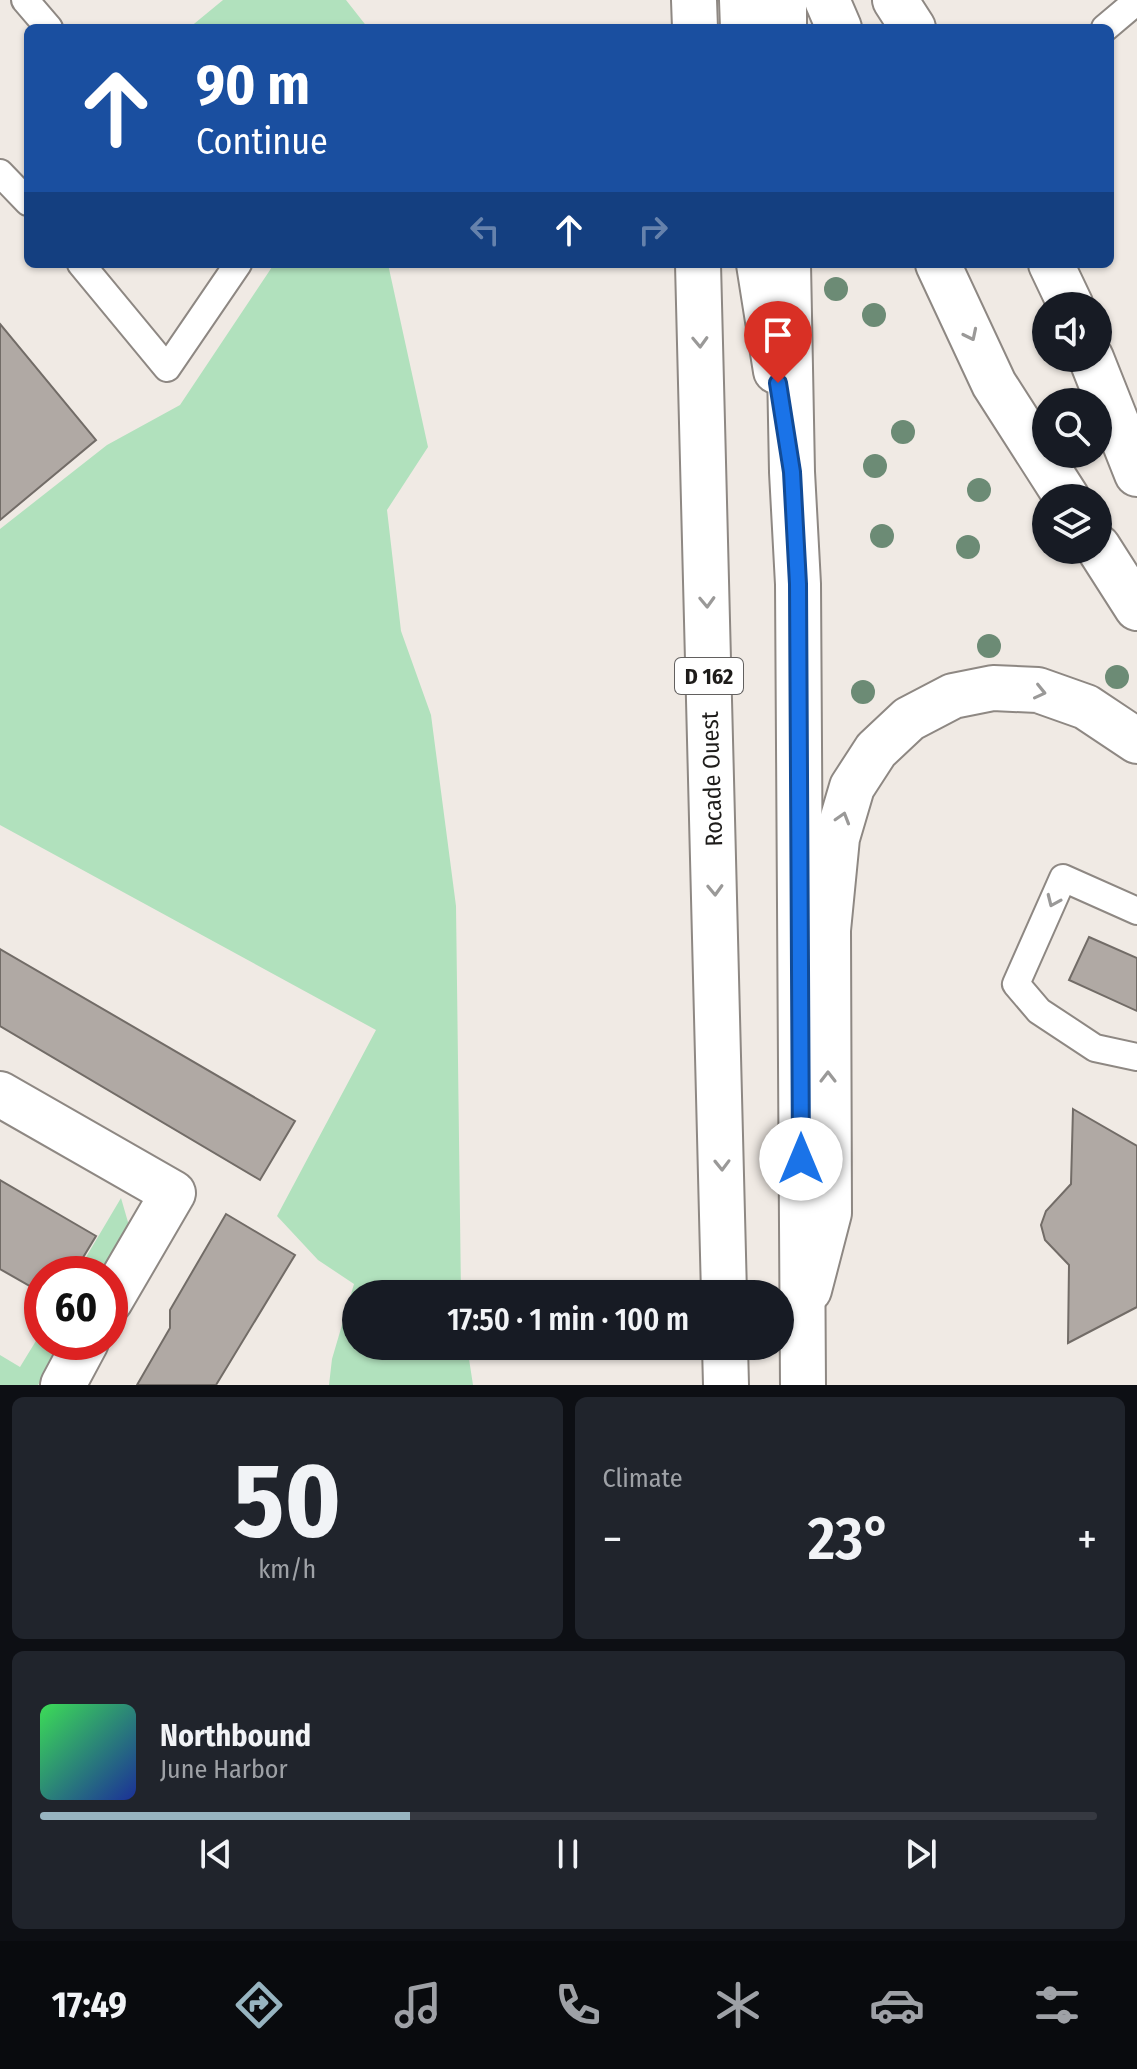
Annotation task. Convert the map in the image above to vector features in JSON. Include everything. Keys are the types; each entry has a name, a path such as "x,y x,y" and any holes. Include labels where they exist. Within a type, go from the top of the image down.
{"main road":[{"path":"694,0 695,24"},
{"path":"742,0 743,24"},
{"path":"784,0 784,24"},
{"path":"827,0 837,24"},
{"path":"895,0 910,24"},
{"name":"Rocade Ouest","path":"698,268 724,1280"},
{"path":"760,268 792,472"},
{"path":"788,268 792,472 798,584 803,1385"},
{"path":"940,268 994,384 1058,484"},
{"path":"1053,268 1064,292"},
{"path":"1097,372 1137,474"},
{"path":"1109,564 1137,608"},
{"path":"802,1319 829,1213 828,930 837,838 852,787 876,750 909,719 953,696 993,688 1038,690 1086,707 1137,741"},
{"path":"0,1094 173,1193 128,1270"},
{"path":"63,1385 76,1360"},
{"path":"725,1360 726,1385"}],"lane":[{"path":"25,0 46,24"},
{"path":"1110,24 1137,1"},
{"path":"0,173 24,198"},
{"path":"84,268 167,368 235,268"},
{"path":"1137,911 1063,878 1016,984 1039,1011 1095,1048 1137,1057"}],"green space":[{"path":"223,0 346,0 365,24 194,24"},
{"path":"271,268 389,268 428,447 387,510 401,631 431,715 456,906 461,1280 348,1280 318,1260 277,1216 376,1030 0,825 0,529 107,445 180,405"},
{"path":"121,1198 130,1229 114,1256 87,1256"},
{"path":"342,1325 342,1360 469,1360 473,1385 329,1385 332,1359"},
{"path":"0,1355 20,1367 24,1360 53,1360 38,1385 0,1385"}],"building":[{"path":"0,324 96,440 0,520"},
{"path":"1089,937 1137,958 1137,1011 1069,980"},
{"path":"0,949 295,1121 260,1180 0,1026"},
{"path":"1073,1109 1137,1146 1137,1307 1068,1343 1069,1265 1045,1240 1041,1225 1046,1211 1071,1184"},
{"path":"0,1180 96,1236 84,1256 24,1256 24,1283 0,1269"},
{"path":"226,1214 295,1255 216,1385 137,1385 170,1328 170,1310"}],"route":[{"path":"778,383 792,472 798,584 801,1159"}]}
